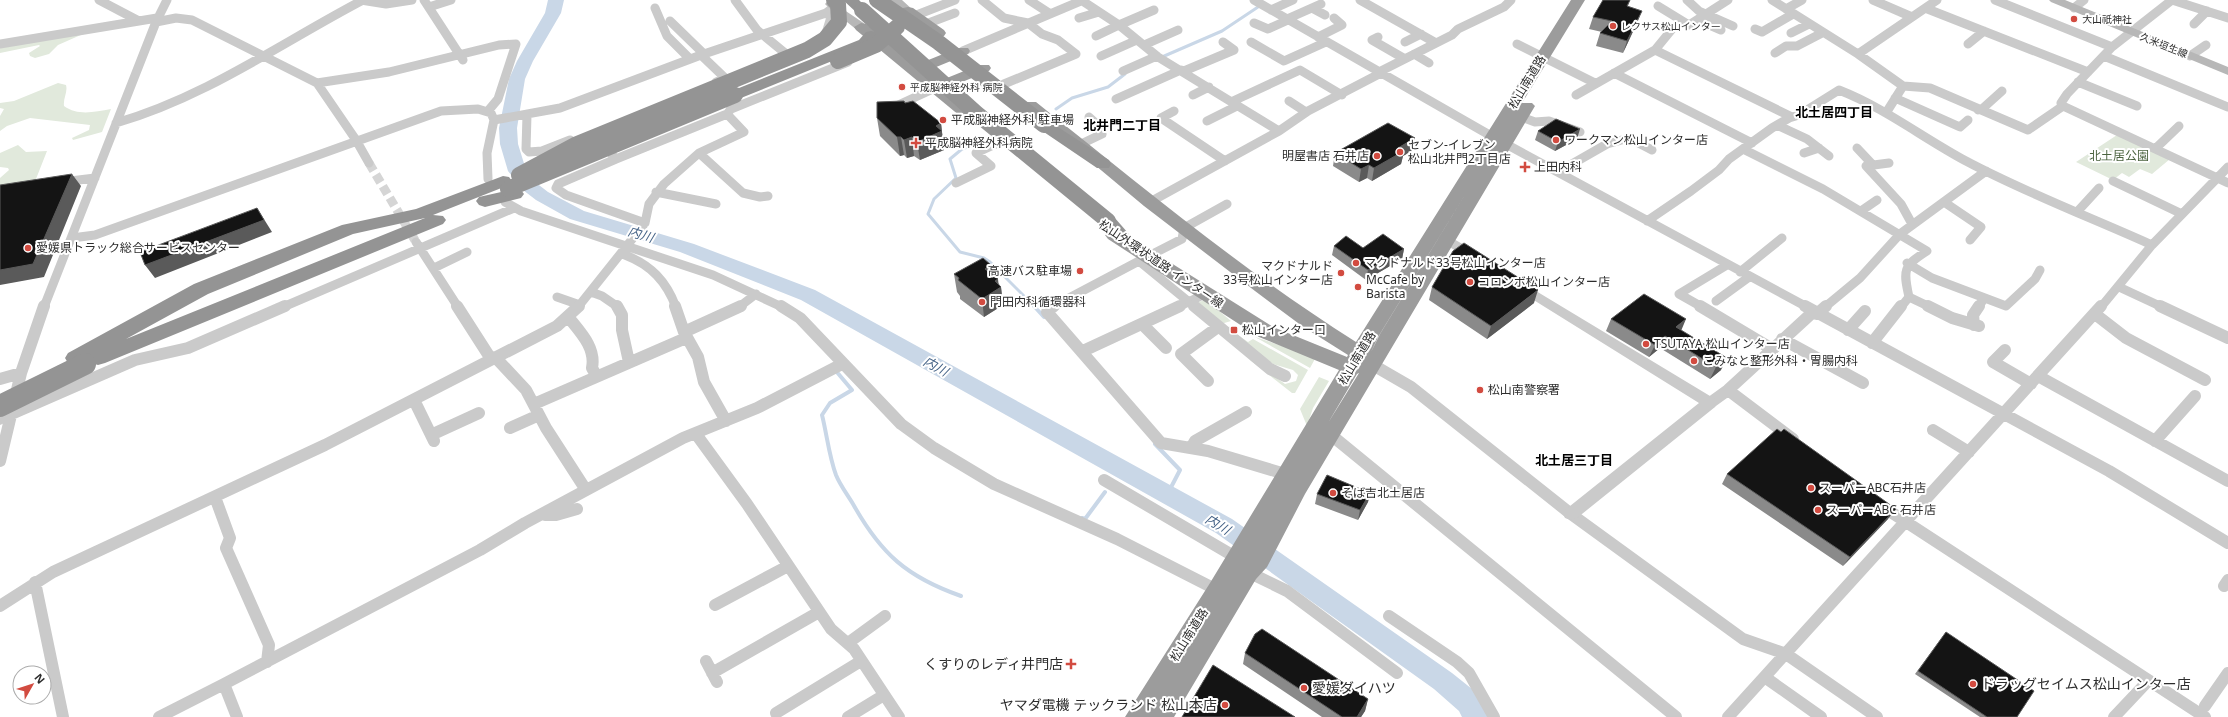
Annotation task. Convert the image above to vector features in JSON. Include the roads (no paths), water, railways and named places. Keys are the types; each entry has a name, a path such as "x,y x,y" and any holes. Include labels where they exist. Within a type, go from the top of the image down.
{"highway":[{"path":"876,0 938,42 1044,125 1103,164"},
{"path":"3,413 80,361 200,289 348,230 420,214 507,190 869,48 891,33 902,18 902,10 896,0"},
{"name":"松山南道路","path":"1499,140 1521,117 1578,0"},
{"name":"松山南道路","path":"1137,717 1225,593 1246,560 1362,362 1387,339 1440,235 1548,59 1590,0"},
{"path":"0,394 80,361 485,202 507,190 575,145 807,50 825,39 839,22 838,4 831,5"},
{"path":"856,5 976,113 1108,221 1129,245"},
{"path":"507,190 864,42 866,31 911,13 963,51 1150,202 1273,296 1335,338 1362,362"},
{"name":"松山外環状道路 インター線","path":"866,31 1100,225 1129,245 1144,259 1205,294 1266,332 1326,357 1362,362"},
{"path":"914,71 963,51"},
{"path":"935,88 984,68"},
{"name":"松山南道路","path":"1265,528 1285,474 1324,429"},
{"name":"松山南道路","path":"1161,717 1225,593"}],"main road":[{"path":"896,0 911,13"},
{"name":"久米垣生線","path":"2055,0 2228,71"},
{"path":"831,5 866,31"}],"street":[{"path":"99,0 139,21"},
{"path":"0,461 3,413 20,373 37,325 156,20 167,0"},
{"path":"116,123 144,115 204,89 362,0 397,4 412,0"},
{"path":"451,0 427,3 463,60 454,64"},
{"path":"735,0 748,20 785,53"},
{"path":"911,13 955,0"},
{"path":"982,0 1008,20 1028,23 1042,34 1058,40 1076,54 1004,84"},
{"path":"1029,0 1049,13"},
{"path":"963,51 1082,0 1119,25 1157,56 1279,131"},
{"path":"1254,0 1499,140 1815,313 2109,471 2228,543"},
{"path":"1271,10 1293,0"},
{"path":"1360,0 1436,43"},
{"path":"1687,0 1694,8 1733,26"},
{"path":"1658,6 1690,25 1728,0"},
{"path":"1772,0 1822,33 1858,54 1903,86 1930,88 1978,110 2028,130 2063,106"},
{"path":"1756,29 1762,32 1790,12 1802,0"},
{"path":"1858,54 1937,0"},
{"path":"1995,0 2112,47"},
{"path":"2074,8 2084,0"},
{"path":"2063,106 2061,103 2067,94 2112,47 2172,0 2228,18"},
{"path":"1150,202 1279,131 1306,112 1342,95 1436,43 1458,29 1504,8 1507,1"},
{"path":"1869,1 1912,17"},
{"path":"1254,23 1268,29 1321,4"},
{"path":"496,120 564,107 702,54 762,34 831,5 831,19 824,35 785,53 730,97 616,159 558,184 556,188 566,195 644,224"},
{"path":"655,8 667,36 690,59"},
{"path":"1312,8 1325,15"},
{"path":"1925,8 2088,72"},
{"path":"1096,36 1154,10"},
{"path":"2194,24 2207,11"},
{"path":"1079,18 1099,12"},
{"path":"926,24 955,13"},
{"path":"0,44 139,21 176,18 192,20 317,84 370,163"},
{"path":"1318,37 1342,25 1334,18"},
{"path":"1698,20 1721,30"},
{"path":"0,606 35,582 215,497 414,400 557,326 569,318 627,249 644,224 649,204 656,192 684,164 699,153 744,132 730,97 702,54 670,21"},
{"path":"1791,33 1809,24"},
{"path":"1576,95 1638,60 1650,50 1654,50 1674,28"},
{"path":"1101,56 1178,30"},
{"path":"1968,44 1984,32"},
{"path":"1775,53 1782,44 1797,46 1822,33"},
{"path":"1405,42 1421,34"},
{"path":"1378,36 1372,40 1405,59"},
{"path":"1123,98 1144,91 1182,71 1234,50 1223,42"},
{"path":"1251,42 1284,62 1326,42"},
{"path":"317,84 389,72 499,45 516,44 498,99 488,111"},
{"path":"1517,44 1595,83"},
{"path":"2190,56 2206,45"},
{"path":"1654,50 1792,117"},
{"path":"525,115 526,149 530,152 542,151 591,132 730,97 869,54 885,53 896,56"},
{"path":"1414,54 1429,63"},
{"path":"1123,71 1157,56"},
{"path":"2104,56 2228,108"},
{"path":"1207,121 1234,104 1300,70 1342,95"},
{"path":"1614,73 1752,143"},
{"path":"2078,82 2136,106"},
{"path":"1886,113 1903,86"},
{"path":"894,107 935,88"},
{"path":"1193,95 1209,88"},
{"path":"1647,221 1719,170 1729,159 1777,125 1799,115 1839,90 1886,113 1933,142 1986,171 2152,245"},
{"path":"1978,110 1982,109 2002,91"},
{"path":"1895,98 1960,127 1968,120"},
{"path":"1289,101 1306,112"},
{"path":"2063,106 2223,181"},
{"path":"72,238 95,235 356,140 441,111 478,109 488,111 496,120"},
{"path":"1182,117 1171,109 1161,118 1225,161"},
{"path":"1079,145 1102,134 1098,126 1089,117"},
{"path":"1521,117 1535,122 1549,121 1580,132"},
{"path":"496,120 487,153 507,190 627,249 693,268 756,294 800,318 842,364 906,428 970,470 994,484 1117,539 1225,593"},
{"path":"1777,125 1807,139 1829,156"},
{"path":"2155,149 2179,126"},
{"path":"591,132 616,159"},
{"path":"1558,172 1606,144 1629,138 1652,150"},
{"path":"956,183 991,166 976,153 1000,142"},
{"path":"1804,153 1819,148"},
{"path":"1857,148 1873,165"},
{"path":"1743,149 1860,211 1927,251 1907,263 1904,272 1909,297"},
{"path":"699,153 744,193 760,197 768,196"},
{"path":"1889,163 1866,166 1892,188 1912,224"},
{"path":"1728,717 1766,678 1904,522 2095,314 2119,287 2152,245 2182,214 2223,181 2228,167"},
{"path":"1571,514 1728,390 1782,340 1860,278 1900,234 1912,224 1986,171"},
{"path":"53,184 95,178"},
{"path":"2113,181 2182,214"},
{"path":"2077,212 2099,188"},
{"path":"3,413 135,360 188,348 418,245 507,190"},
{"path":"656,192 716,204"},
{"path":"1860,211 1877,200"},
{"path":"1944,202 1981,227 1970,240"},
{"path":"1228,204 1184,228 1182,239 1051,308 1047,312 1083,351 1161,443 1190,448 1285,474"},
{"path":"1440,235 1486,264"},
{"path":"1716,301 1782,238"},
{"path":"418,245 493,358 520,383 586,490"},
{"path":"627,249 651,268 663,281 675,306 685,335 698,357 704,382 726,421"},
{"path":"434,268 467,252"},
{"path":"1144,259 1189,302 1218,327 1270,369 1285,376"},
{"path":"1907,263 1932,278 1984,299 2000,304 2010,305 2035,279 2040,270"},
{"path":"1727,265 1679,294 1772,349"},
{"path":"1506,277 1710,404"},
{"path":"2119,287 2228,338"},
{"path":"591,292 602,296 618,308 622,315 622,330 629,362"},
{"path":"534,404 596,375 639,359 744,305 756,294"},
{"path":"1083,351 1143,325 1205,294"},
{"path":"557,296 580,305"},
{"path":"1909,297 1952,318 1976,325 1973,315 1984,299"},
{"path":"1872,343 1909,297"},
{"path":"1848,330 1865,311"},
{"path":"2095,314 2126,338 2204,380"},
{"path":"569,318 587,341 594,358 592,368 596,375"},
{"path":"1143,325 1166,348"},
{"path":"1208,381 1181,354 1194,348 1210,332 1218,327"},
{"path":"1782,340 1863,383"},
{"path":"2005,350 1993,362 2035,380 2155,441 2228,481"},
{"path":"1362,362 1411,387 1571,514 1743,639 1786,654 1877,717"},
{"path":"159,717 480,550 542,514 683,438 696,434 776,399 842,364"},
{"path":"0,378 20,373"},
{"path":"1728,390 1802,447"},
{"path":"2155,441 2195,396"},
{"path":"414,400 432,438 479,413"},
{"path":"1190,448 1195,441 1246,412"},
{"path":"510,428 539,415"},
{"path":"1324,429 1676,717"},
{"path":"1932,430 1969,452"},
{"path":"696,434 747,504 831,629 848,643 899,717"},
{"path":"1104,480 1246,560 1397,673"},
{"path":"215,497 230,538 226,548 269,645 267,662"},
{"path":"1868,497 2148,681 2205,712 2228,673"},
{"path":"542,514 556,515 577,509"},
{"path":"715,605 788,566"},
{"path":"35,582 63,717"},
{"path":"712,672 819,612"},
{"path":"848,643 885,616"},
{"path":"1389,616 1457,662 1469,673 1494,717"},
{"path":"776,713 861,661"},
{"path":"1766,678 1821,717"},
{"path":"2114,717 2148,681"},
{"path":"224,684 237,717"},
{"path":"848,717 884,695"}],"waterway":[{"name":"内川","path":"556,0 553,13 525,61 517,79 508,128 509,144 517,171 529,186 542,196 577,215 687,248 808,295 1224,526 1443,681 1468,702 1477,717"},
{"path":"1162,57 1222,31 1258,7"},
{"path":"1056,109 1072,98 1108,87 1125,74"},
{"path":"981,142 962,149 950,159 956,178 934,199 928,214 960,252 984,258 990,262 1034,306"},
{"path":"1034,306 1044,317"},
{"path":"836,371 852,390 830,403 822,415 836,475 863,522 885,550 897,562 925,581 961,596"},
{"path":"1155,444 1180,470 1167,495"},
{"path":"1082,518 1085,519 1105,492"}],"tunnel":[{"path":"369,163 416,242"}],"place":[{"name":"大山祇神社","path":"2074,19"},
{"name":"レクサス松山インター","path":"1613,26"},
{"name":"平成脳神経外科 病院","path":"902,87"},
{"name":"平成脳神経外科 駐車場","path":"943,120"},
{"name":"ワークマン松山インター店","path":"1556,140"},
{"name":"平成脳神経外科病院","path":"916,143"},
{"name":"セブン-イレブン 松山北井門2丁目店","path":"1400,152"},
{"name":"明屋書店 石井店","path":"1377,156"},
{"name":"上田内科","path":"1525,167"},
{"name":"愛媛県トラック総合サービスセンター","path":"28,248"},
{"name":"マクドナルド33号松山インター店","path":"1356,263"},
{"name":"高速バス駐車場","path":"1080,271"},
{"name":"マクドナルド 33号松山インター店","path":"1341,273"},
{"name":"コロンボ松山インター店","path":"1470,282"},
{"name":"McCafe by Barista","path":"1358,287"},
{"name":"門田内科循環器科","path":"982,302"},
{"name":"松山インター口","path":"1234,330"},
{"name":"TSUTAYA 松山インター店","path":"1646,344"},
{"name":"こみなと整形外科・胃腸内科","path":"1694,361"},
{"name":"松山南警察署","path":"1480,390"},
{"name":"スーパーABC石井店","path":"1811,488"},
{"name":"そば吉北土居店","path":"1333,493"},
{"name":"スーパーABC 石井店","path":"1818,510"},
{"name":"くすりのレディ井門店","path":"1071,664"},
{"name":"ドラッグセイムス松山インター店","path":"1973,684"},
{"name":"愛媛ダイハツ","path":"1304,688"},
{"name":"ヤマダ電機 テックランド 松山本店","path":"1225,705"}],"district":[{"name":"北土居四丁目","path":"1834,112"},
{"name":"北井門二丁目","path":"1122,125"},
{"name":"北土居三丁目","path":"1574,460"}],"park label":[{"name":"北土居公園","path":"2119,156"}]}
